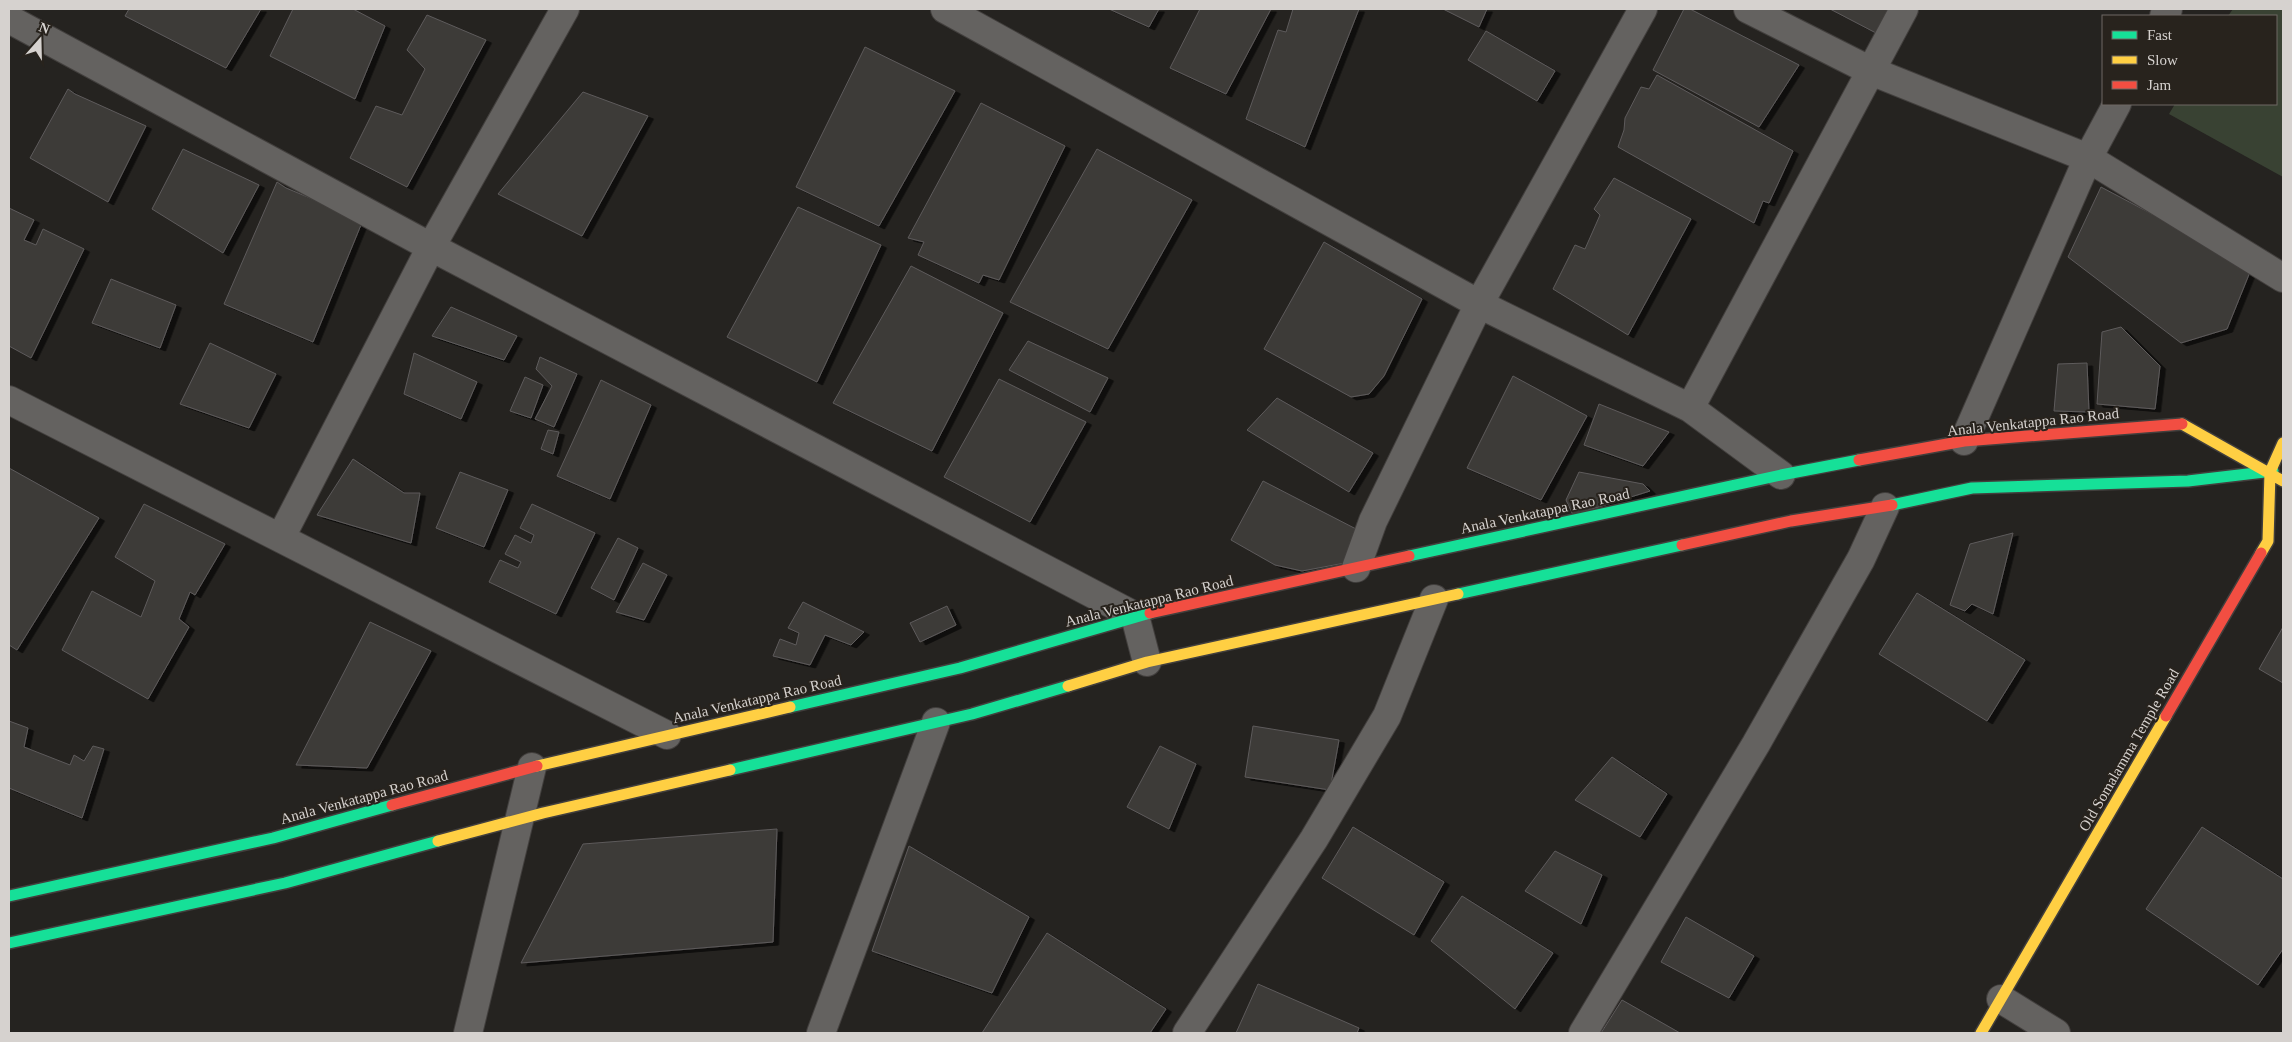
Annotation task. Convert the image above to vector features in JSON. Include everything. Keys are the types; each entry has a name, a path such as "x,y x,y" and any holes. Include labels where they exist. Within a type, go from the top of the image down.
{"main road":[{"name":"Anala Venkatappa Rao Road","path":"9,896 273,838 532,767 960,668 1135,616 1782,474 1964,442 2180,423 2283,481"},
{"path":"2270,472 2283,443"},
{"path":"9,943 285,883 520,819 972,714 1147,662 1791,521 1885,507 1972,488 2188,482 2270,472 2283,467"},
{"path":"2270,472 2283,498"},
{"name":"Old Somalamma Temple Road","path":"1981,1033 2268,541 2270,472"}],"street":[{"path":"281,537 431,247 565,9"},
{"path":"945,9 1479,304 1690,408 1782,474"},
{"path":"1356,568 1373,521 1479,304 1643,9"},
{"path":"1748,9 1872,71 2088,158 2283,278"},
{"path":"1690,408 1904,9"},
{"path":"9,19 431,247 1135,616 1147,662"},
{"path":"1964,442 2088,158 2116,105"},
{"path":"9,400 667,735"},
{"path":"1583,1033 1756,744 1861,559 1885,507"},
{"path":"1187,1033 1314,839 1387,716 1434,599"},
{"path":"821,1033 936,722"},
{"path":"468,1033 532,767"},
{"path":"2001,999 2056,1033"}],"green space":[{"path":"2233,9 2283,9 2283,177 2169,114 2174,105 2277,105 2277,15 2229,15"}],"building":[{"path":"129,9 261,9 226,68 125,16"},
{"path":"293,9 353,9 385,26 355,99 270,56"},
{"path":"1109,9 1159,9 1149,27"},
{"path":"1200,9 1271,9 1226,94 1170,68"},
{"path":"1293,9 1359,9 1305,147 1246,119 1278,30 1286,32"},
{"path":"1443,9 1487,9 1479,27"},
{"path":"1684,9 1690,9 1799,65 1759,127 1653,70"},
{"path":"1830,9 1888,9 1876,33"},
{"path":"427,15 486,40 407,187 350,158 376,106 402,115 425,69 407,50"},
{"path":"1486,31 1555,71 1537,101 1468,60"},
{"path":"865,47 955,91 879,226 796,187"},
{"path":"1657,75 1793,151 1769,203 1763,201 1754,223 1618,147 1624,130 1625,118 1641,87 1649,89"},
{"path":"68,89 75,94 146,126 108,202 30,158"},
{"path":"583,92 648,116 582,236 498,194"},
{"path":"981,103 1065,146 999,280 983,275 979,283 918,255 924,242 908,238"},
{"path":"183,149 259,185 223,253 152,209"},
{"path":"1097,149 1192,200 1108,349 1010,302"},
{"path":"1614,178 1691,219 1628,335 1553,289 1575,245 1585,249 1600,215 1594,209"},
{"path":"277,182 286,188 363,220 313,342 224,304"},
{"path":"2101,187 2252,267 2227,329 2181,343 2068,257"},
{"path":"798,207 881,245 817,382 727,337"},
{"path":"9,208 34,220 24,240 36,245 43,229 84,249 31,358 9,346"},
{"path":"1324,242 1422,299 1384,376 1369,394 1351,397 1264,349"},
{"path":"911,266 1003,313 932,451 833,403"},
{"path":"111,279 176,305 160,348 92,323"},
{"path":"451,307 517,336 504,360 432,336"},
{"path":"2121,327 2160,366 2155,409 2097,404 2102,332"},
{"path":"1028,341 1108,378 1090,412 1009,370"},
{"path":"210,343 276,374 249,428 180,404"},
{"path":"414,353 477,382 461,419 404,394"},
{"path":"540,357 577,374 554,427 535,419 552,386 536,369"},
{"path":"2087,363 2089,412 2054,411 2058,364"},
{"path":"1513,376 1587,416 1541,500 1467,468"},
{"path":"525,377 543,385 531,418 510,411"},
{"path":"999,379 1086,422 1030,522 944,477"},
{"path":"601,380 651,405 610,499 557,476"},
{"path":"1277,398 1373,453 1349,492 1247,430"},
{"path":"1599,404 1669,432 1643,466 1584,445"},
{"path":"548,430 559,432 553,454 541,449"},
{"path":"353,459 404,493 420,493 411,543 317,515"},
{"path":"9,468 99,518 17,650 9,645"},
{"path":"460,472 508,490 484,547 436,528"},
{"path":"1579,472 1643,484 1650,491 1573,515 1566,500"},
{"path":"1263,481 1358,530 1345,563 1302,571 1275,565 1231,540"},
{"path":"144,504 225,544 195,595 190,592 179,619 189,627 148,699 62,650 92,591 141,617 155,581 115,557"},
{"path":"532,504 595,533 556,614 489,582 500,560 518,568 521,562 505,554 515,535 531,543 534,535 520,528"},
{"path":"2013,533 1993,614 1972,604 1965,611 1950,605 1970,544"},
{"path":"618,538 638,548 614,600 591,588"},
{"path":"643,563 667,575 644,620 616,612"},
{"path":"1917,593 2025,660 1987,721 1879,654"},
{"path":"803,602 864,632 851,645 825,635 810,665 773,656 780,639 796,645 799,633 788,628"},
{"path":"947,606 956,625 920,642 910,623"},
{"path":"370,622 431,651 367,768 296,765"},
{"path":"2283,627 2283,683 2259,669"},
{"path":"9,721 28,728 24,747 70,765 74,755 84,761 93,746 104,749 82,818 9,788"},
{"path":"1253,726 1339,740 1330,790 1245,777"},
{"path":"1160,746 1196,764 1169,829 1127,807"},
{"path":"1612,757 1667,794 1640,837 1575,800"},
{"path":"1353,827 1444,882 1414,935 1322,878"},
{"path":"2202,827 2283,879 2283,949 2258,985 2146,909"},
{"path":"777,829 773,942 521,963 583,844"},
{"path":"909,846 1029,917 992,993 872,951"},
{"path":"1555,851 1602,875 1581,924 1525,891"},
{"path":"1462,896 1553,953 1515,1009 1431,941"},
{"path":"1686,917 1754,956 1729,998 1661,962"},
{"path":"1047,933 1166,1009 1150,1033 982,1033"},
{"path":"1258,984 1359,1028 1357,1033 1236,1033"},
{"path":"1622,1000 1680,1033 1601,1033"}],"traffic: fast":[{"path":"1409,556 1781,475 1859,460"},
{"path":"1892,505 1972,488 2188,481 2273,471"},
{"path":"1458,594 1682,545"},
{"path":"790,707 960,668 1150,613"},
{"path":"730,770 972,714 1068,686"},
{"path":"9,896 273,838 392,805"},
{"path":"9,943 285,883 438,841"}],"traffic: slow":[{"path":"2182,424 2283,481"},
{"path":"2261,553 2268,541 2270,472 2283,443"},
{"path":"1068,686 1147,662 1458,594"},
{"path":"537,766 790,707"},
{"path":"1981,1033 2166,716"},
{"path":"438,841 543,813 730,770"}],"traffic: jam":[{"path":"1859,460 1964,441 2182,424"},
{"path":"1682,545 1791,521 1892,505"},
{"path":"2166,716 2261,553"},
{"path":"1150,613 1409,556"},
{"path":"392,805 537,766"}]}
